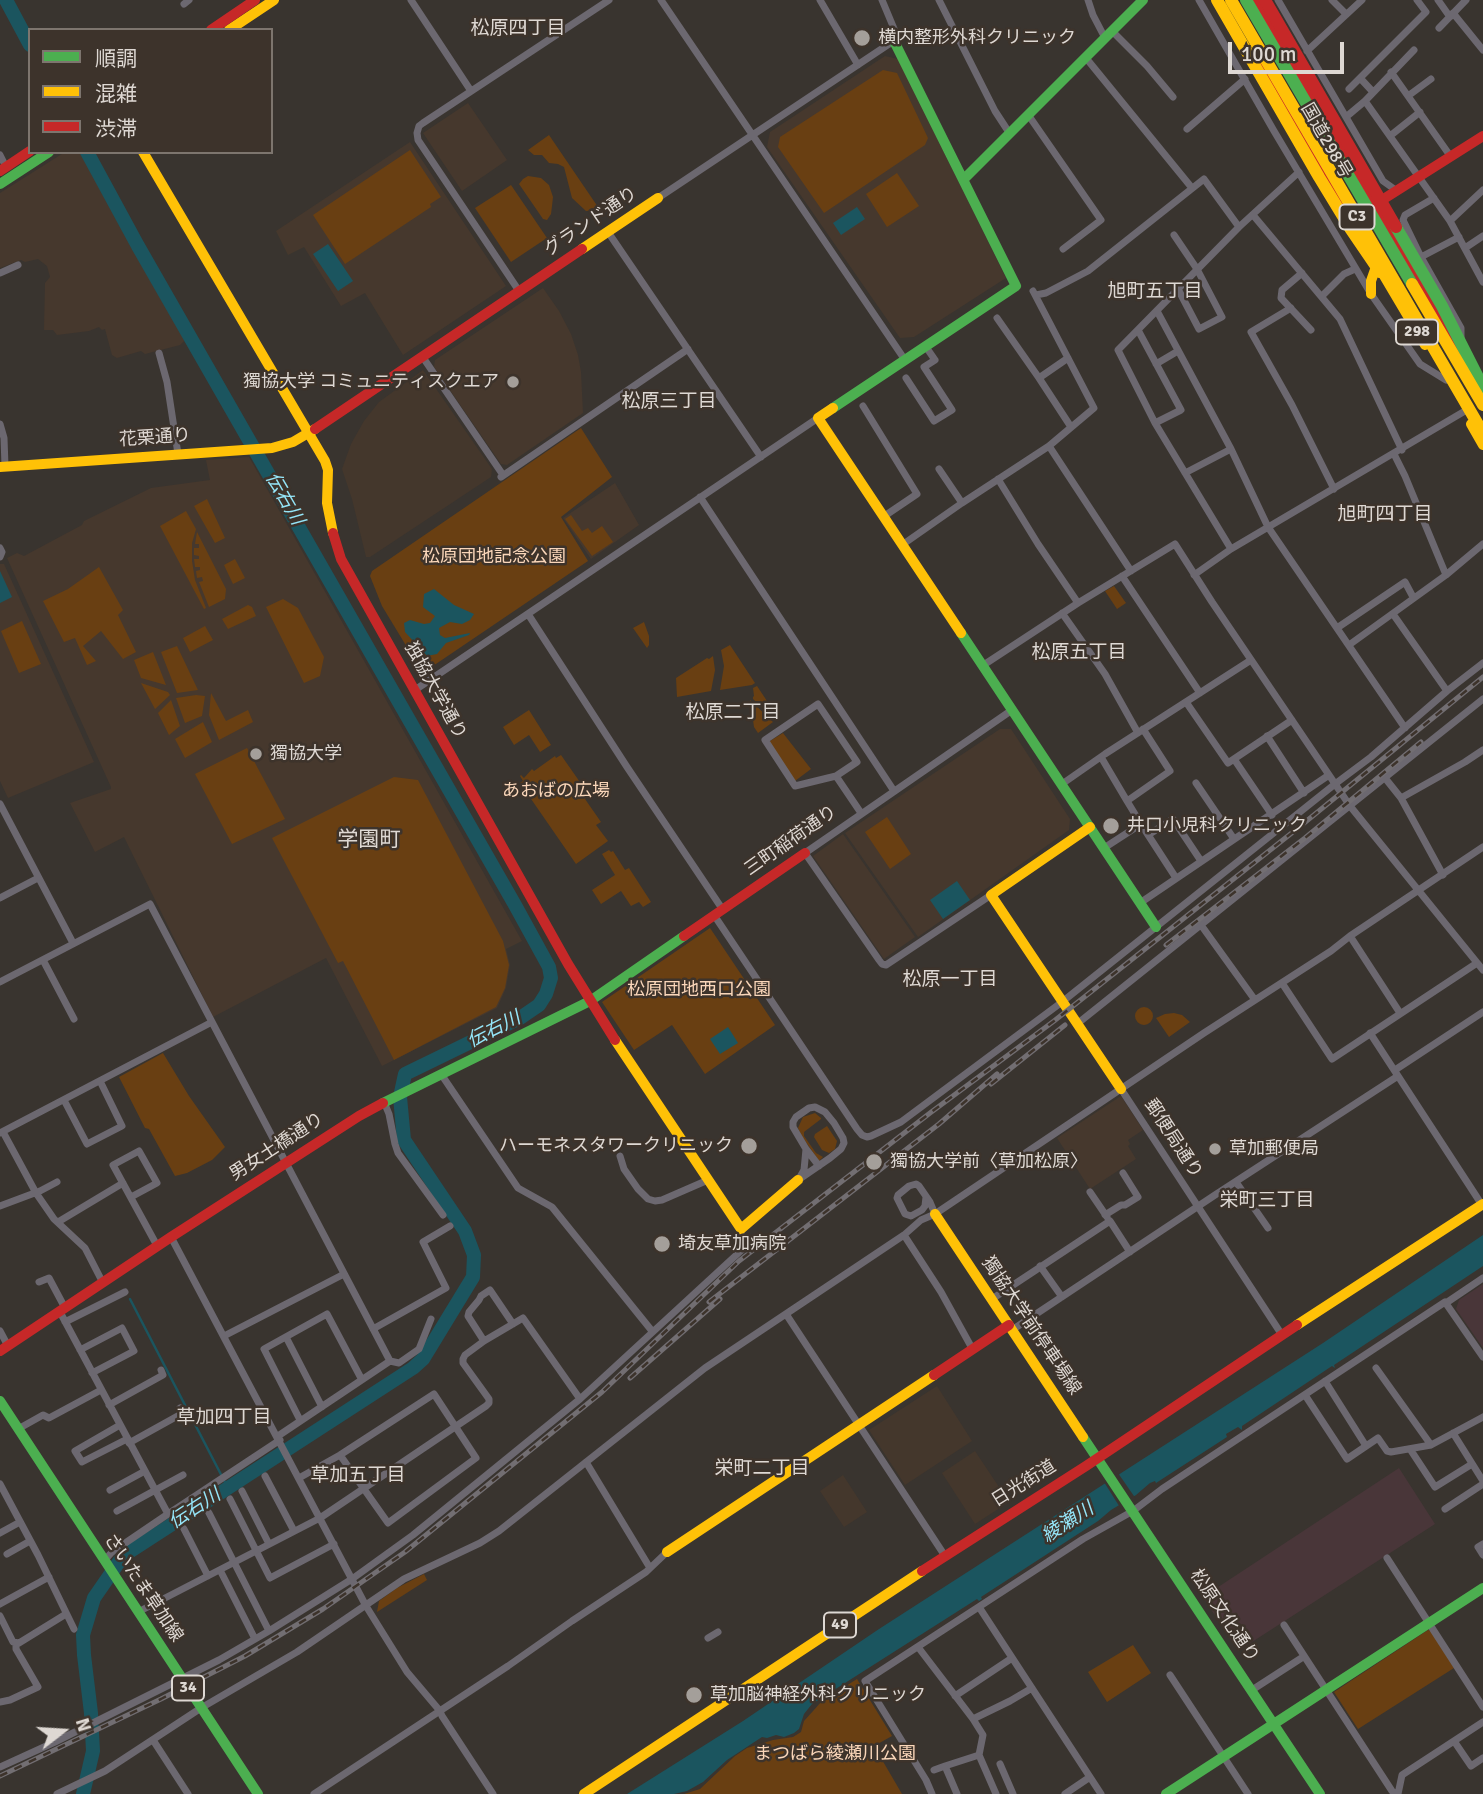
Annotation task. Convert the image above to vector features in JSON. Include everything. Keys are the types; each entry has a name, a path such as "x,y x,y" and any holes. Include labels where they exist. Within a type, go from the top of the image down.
{"main road":[{"path":"214,28 256,0"},
{"path":"232,28 274,0"},
{"path":"964,179 1143,0"},
{"path":"1217,0 1350,228 1438,356"},
{"name":"国道298号","path":"1224,0 1483,445"},
{"name":"C3","path":"1231,0 1483,433"},
{"name":"C3","path":"1246,0 1483,403"},
{"name":"国道298号","path":"1254,0 1483,394"},
{"path":"1265,0 1442,306 1483,387"},
{"path":"895,43 1017,286 818,418 1156,927"},
{"path":"1351,220 1483,136"},
{"path":"2,164 28,152"},
{"path":"0,184 46,154"},
{"name":"独協大学通り","path":"144,154 327,466 327,503 341,559 357,577 415,690 590,1001 741,1229"},
{"name":"グランド通り","path":"309,433 658,198"},
{"path":"1371,294 1371,281 1377,264"},
{"name":"花栗通り","path":"3,467 272,448 293,442 309,433"},
{"path":"1090,827 991,895 1121,1089"},
{"name":"三町稲荷通り","path":"590,1001 805,853"},
{"name":"男女土橋通り","path":"4,1348 63,1314 157,1246 344,1125 387,1100 590,1001"},
{"path":"741,1229 798,1180"},
{"name":"日光街道","path":"584,1794 1483,1205"},
{"name":"獨協大学前停車場線","path":"928,1212 992,1299 1098,1458"},
{"path":"667,1552 973,1350 1011,1328"},
{"name":"さいたま草加線","path":"0,1401 258,1794"},
{"name":"松原文化通り","path":"1098,1458 1320,1794"},
{"path":"1166,1794 1483,1588"}],"street":[{"path":"411,0 471,91"},
{"path":"519,291 418,140 419,126 609,0"},
{"path":"661,0 905,360"},
{"path":"820,0 858,65"},
{"path":"882,0 895,31 895,43"},
{"path":"939,0 995,111 1010,134"},
{"path":"1088,0 1093,15 1109,34 1147,66 1173,97"},
{"path":"1199,0 1371,294 1419,364 1446,380"},
{"path":"1278,0 1383,181 1397,191"},
{"path":"1332,0 1346,14"},
{"path":"1307,51 1362,0"},
{"path":"1349,89 1426,12 1417,0"},
{"path":"1438,0 1483,50"},
{"path":"1439,28 1466,0"},
{"name":"グランド通り","path":"658,198 889,44 895,43"},
{"path":"1346,117 1414,50"},
{"path":"1086,58 1192,188"},
{"path":"1391,72 1451,157"},
{"path":"1360,78 1373,92"},
{"path":"1187,128 1245,79"},
{"path":"1408,96 1431,79"},
{"path":"1365,101 1450,221 1482,276"},
{"path":"1390,136 1420,113"},
{"path":"1029,116 1101,220 1063,249"},
{"path":"1351,165 1358,139"},
{"path":"1285,147 1314,155"},
{"path":"1231,549 1155,423 1118,350 1239,227 1299,172"},
{"path":"902,545 1049,446 1094,408 1035,293 1046,293 1088,271 1204,179 1239,227"},
{"path":"1450,221 1483,190"},
{"path":"1434,198 1405,215 1403,220 1461,328 1460,353"},
{"path":"1253,215 1340,319 1402,450"},
{"path":"608,232 761,457"},
{"path":"1174,235 1197,269 1222,317 1199,329 1178,289"},
{"path":"1465,248 1483,236"},
{"path":"1399,248 1422,257 1459,237"},
{"path":"0,273 18,265"},
{"path":"1322,296 1344,274 1355,269"},
{"path":"1302,273 1282,290 1282,298 1311,330"},
{"path":"1291,308 1251,332 1292,405 1334,489"},
{"path":"1157,311 1231,449 1268,527 1405,728"},
{"path":"997,318 1071,427"},
{"path":"1138,330 1181,410 1155,423"},
{"path":"906,378 934,421 952,410 924,368 935,360 926,346"},
{"path":"422,356 502,476 688,349"},
{"path":"1156,364 1178,351"},
{"path":"159,353 167,382 178,454"},
{"path":"1039,379 1068,358"},
{"path":"1194,575 1231,549 1483,403"},
{"path":"863,406 917,494 883,517"},
{"path":"415,690 818,418"},
{"path":"0,424 5,438 3,467"},
{"path":"1049,446 1131,570"},
{"path":"1185,473 1231,449"},
{"path":"1394,454 1446,575"},
{"path":"939,469 962,503"},
{"path":"998,479 1078,603"},
{"path":"700,497 894,790"},
{"path":"982,666 1175,544 1350,806 1483,970"},
{"path":"1349,645 1446,575 1483,544"},
{"path":"0,548 0,557"},
{"path":"1122,576 1200,693"},
{"path":"1337,628 1405,582 1413,597"},
{"path":"1062,613 1105,674 1140,731 1170,771 1127,801"},
{"path":"528,614 857,1129 867,1137 901,1122 1062,1002 1371,757 1483,663"},
{"path":"1393,614 1447,691"},
{"path":"1062,784 1251,660"},
{"path":"1077,1024 1483,699"},
{"path":"1186,702 1228,764 1292,720"},
{"path":"818,704 857,762 836,776 795,786 765,740 818,704"},
{"name":"三町稲荷通り","path":"805,853 1012,710"},
{"path":"1268,736 1304,793"},
{"path":"1401,798 1483,750"},
{"path":"1101,757 1175,878"},
{"path":"1234,759 1272,815"},
{"path":"1140,903 1329,775"},
{"path":"836,776 861,813"},
{"path":"1385,778 1401,798 1443,875"},
{"path":"1196,783 1234,839"},
{"path":"0,804 73,943"},
{"path":"1148,835 1173,818 1201,861"},
{"path":"1104,848 1141,824"},
{"path":"57,1794 97,1775 201,1708 264,1673 404,1579 480,1543 499,1531 697,1374 904,1235 928,1212 1121,1089 1483,847"},
{"path":"805,853 878,960 886,965 991,895"},
{"path":"0,898 38,878"},
{"path":"0,982 150,904 390,1361"},
{"path":"1200,925 1255,1000"},
{"path":"1350,936 1400,1013"},
{"path":"43,960 74,1019"},
{"path":"1282,983 1332,1059 1477,963"},
{"path":"1011,1328 1236,1182 1483,1012"},
{"path":"103,1283 85,1248 58,1222 36,1193 1,1132 212,1022"},
{"path":"1370,1034 1483,1205"},
{"path":"441,1073 518,1188 552,1207 652,1331"},
{"path":"64,1100 88,1144 122,1126 100,1082"},
{"name":"郵便局通り","path":"1121,1089 1282,1335"},
{"path":"387,1100 398,1153 443,1215"},
{"path":"798,1180 819,1166 841,1149 844,1143 834,1123 825,1112 816,1107 809,1108 793,1122 795,1133 819,1166"},
{"path":"798,1180 804,1170 806,1149"},
{"path":"131,1197 157,1183 139,1151 113,1165 157,1246"},
{"path":"621,1156 624,1169 638,1189 648,1199 655,1201 708,1180"},
{"path":"992,1299 1107,1218 1121,1205 1138,1197 1123,1173"},
{"path":"0,1206 57,1182"},
{"path":"1236,1182 1268,1228"},
{"path":"58,1222 123,1183"},
{"path":"916,1184 926,1197 928,1212 908,1216 898,1202 898,1195 916,1184"},
{"path":"1090,1192 1130,1252"},
{"path":"926,1197 925,1206 928,1212"},
{"path":"373,1329 446,1288 423,1242 450,1226"},
{"path":"0,1767 182,1679 255,1639 352,1578 413,1535 579,1399 745,1247 741,1229"},
{"path":"904,1235 941,1292 973,1350"},
{"path":"171,1237 366,1606 407,1672 440,1711 492,1794"},
{"path":"1041,1266 1062,1297"},
{"path":"224,1336 344,1274"},
{"path":"39,1282 49,1278 80,1350 168,1514"},
{"path":"932,1794 865,1681 1483,1278"},
{"path":"484,1341 468,1312 481,1296 490,1290 513,1324"},
{"path":"63,1314 125,1292"},
{"path":"1446,1303 1483,1357"},
{"path":"300,1420 264,1349 327,1314 362,1380"},
{"path":"786,1314 945,1556"},
{"path":"138,1612 320,1518 489,1403 489,1399 463,1363 466,1355 523,1318 579,1399"},
{"path":"104,1561 112,1552 279,1440 300,1420 390,1361 399,1363 419,1349 431,1319"},
{"path":"80,1350 122,1328 134,1351 92,1373"},
{"path":"0,1331 4,1348"},
{"path":"286,1337 322,1407"},
{"path":"1376,1368 1431,1445"},
{"path":"109,1405 163,1375 161,1370"},
{"path":"1325,1381 1366,1446"},
{"path":"18,1429 43,1415 49,1418 102,1390"},
{"path":"299,1478 340,1455 434,1394 476,1458 388,1523 340,1455"},
{"path":"1305,1395 1347,1459 1378,1438 1388,1452 1431,1445 1483,1417"},
{"path":"120,1426 75,1451 82,1462 183,1413 180,1408"},
{"path":"1446,1509 1483,1483 1453,1433"},
{"path":"1410,1449 1435,1487 1472,1464"},
{"path":"586,1462 650,1568"},
{"path":"110,1490 145,1471"},
{"path":"117,1511 183,1475"},
{"path":"265,1476 294,1531"},
{"path":"0,1484 3,1498 20,1522 74,1629"},
{"path":"242,1491 269,1544"},
{"path":"230,1499 270,1578 334,1544"},
{"path":"209,1513 269,1631"},
{"path":"0,1533 20,1522"},
{"path":"184,1530 208,1576"},
{"path":"7,1554 30,1541"},
{"path":"1483,1544 1478,1547 1483,1555"},
{"path":"314,1794 508,1667 650,1568 667,1552"},
{"path":"1387,1558 1483,1707"},
{"path":"220,1570 255,1639"},
{"path":"0,1604 49,1577"},
{"path":"979,1607 1101,1794"},
{"path":"16,1643 66,1614"},
{"path":"0,1616 16,1643"},
{"path":"1284,1625 1392,1791 1397,1794 1402,1776 1483,1722"},
{"path":"708,1638 718,1632"},
{"path":"0,1702 38,1687 16,1649 16,1643"},
{"path":"918,1647 983,1735 979,1755 996,1794"},
{"path":"1252,1690 1303,1657"},
{"path":"955,1696 1012,1658"},
{"path":"1170,1675 1248,1794"},
{"path":"973,1719 1031,1688"},
{"path":"153,1740 188,1794"},
{"path":"1454,1741 1471,1766 1483,1758"},
{"path":"934,1770 979,1755"},
{"path":"1000,1764 1013,1794"},
{"path":"946,1766 957,1794"},
{"path":"1065,1794 1090,1777"}],"shaded area":[{"path":"885,56 898,59 1006,278 914,337 900,338 767,147 770,132"},
{"path":"468,103 507,160 462,191 423,133"},
{"path":"410,142 506,286 403,355 365,293 341,306 304,247 288,255 276,231"},
{"path":"62,154 82,154 185,340 180,345 117,358 112,355 105,329 99,327 57,335 53,330 44,330 45,283 50,277 47,266 38,259 25,262 21,260 0,268 0,193"},
{"name":"獨協大学 コミュニティスクエア","path":"543,288 559,311 578,355 583,413 507,465 501,464 434,367 435,360"},
{"path":"423,370 492,469 491,477 370,557 366,557 342,469 351,444 379,402"},
{"name":"獨協大学","path":"249,457 522,941 506,949 510,965 506,988 497,1008 382,1066 326,958 213,1017 124,837 95,852 70,803 111,787 7,558 17,553 24,556 82,525 84,521 151,488 210,480 206,460"},
{"path":"615,483 639,525 591,559 563,518"},
{"path":"0,564 4,564 94,762 8,798 0,781"},
{"path":"1000,729 1011,729 1070,819 1069,830 918,937 845,833"},
{"path":"843,834 915,937 884,959 813,856"},
{"path":"1121,1096 1143,1130 1128,1140 1128,1146 1136,1159 1090,1189 1057,1138"},
{"path":"1483,1284 1483,1348 1456,1309 1459,1300"},
{"path":"937,1386 972,1441 905,1485 869,1430"},
{"path":"975,1451 1009,1502 975,1524 942,1473"},
{"path":"1399,1468 1435,1524 1238,1651 1203,1597"},
{"path":"843,1475 867,1512 844,1527 820,1491"}],"green space":[{"path":"883,70 897,73 928,138 925,145 824,213 778,147 780,137"},
{"path":"549,135 600,210 586,211 572,198 564,167 549,163 542,155 534,155 528,150"},
{"path":"410,150 441,197 430,204 431,207 345,264 313,215"},
{"path":"897,173 919,206 887,227 866,194"},
{"path":"528,176 541,178 549,185 553,197 551,214 547,220 543,219 519,184"},
{"path":"511,185 547,238 511,262 475,208"},
{"name":"松原団地記念公園","path":"581,428 612,477 561,517 588,561 430,668 419,667 382,606 370,576 372,571"},
{"path":"207,499 225,538 215,543 194,506"},
{"path":"186,511 196,529 192,543 192,561 195,580 206,608 204,609 160,526"},
{"path":"571,515 582,531 588,528 592,533 602,526 613,542 592,556 565,519"},
{"path":"197,532 226,589 225,599 209,607 199,582 203,581 202,577 197,578 196,571 200,570 200,567 195,567 194,559 199,559 199,556 194,555 194,548 199,548 199,544 195,544"},
{"path":"235,559 245,578 233,584 224,565"},
{"path":"99,567 123,610 118,615 136,652 123,659 101,631 83,646 96,661 87,665 75,638 64,642 43,601 68,589"},
{"path":"1114,586 1126,603 1117,609 1105,591"},
{"path":"283,599 298,608 324,657 320,676 304,683 266,607"},
{"path":"248,605 256,616 228,629 222,619"},
{"path":"22,621 41,664 19,673 1,631"},
{"path":"644,622 649,636 647,648 633,628"},
{"path":"205,626 213,640 190,652 183,638"},
{"path":"730,645 755,683 720,690 724,666 721,650"},
{"path":"177,646 198,690 177,693 161,652"},
{"path":"153,652 166,685 141,678 134,660"},
{"path":"713,656 715,670 711,691 677,697 676,678"},
{"path":"141,683 168,692 170,695 155,709"},
{"path":"757,686 779,719 776,721 753,699 753,688"},
{"path":"211,693 226,721 248,710 253,722 219,740 209,715"},
{"path":"205,696 202,716 185,723 176,698"},
{"path":"171,700 180,726 169,735 158,713"},
{"path":"750,700 773,722 758,733 754,727"},
{"path":"529,710 551,745 540,752 529,735 514,745 503,727"},
{"path":"203,722 212,742 185,758 175,739"},
{"path":"783,733 811,769 795,781 770,744 770,741"},
{"path":"247,748 285,819 232,844 195,774"},
{"name":"あおばの広場","path":"561,755 589,795 585,799 601,822 596,825 608,841 576,864 520,783 523,781 521,775 524,778 532,769 534,771 555,756 556,758"},
{"path":"394,777 418,780 503,941 509,965 505,988 496,1007 394,1060 343,961 338,963 272,838"},
{"path":"887,817 911,854 890,869 865,832"},
{"path":"613,851 625,870 629,868 651,902 643,907 639,902 631,906 621,891 601,904 592,890 615,875 602,854"},
{"name":"松原団地西口公園","path":"710,928 775,1025 705,1074 672,1025 634,1050 602,1002"},
{"path":"1140,1007 1148,1007 1153,1016 1151,1023 1140,1025 1135,1020 1135,1012"},
{"path":"1174,1013 1182,1015 1190,1022 1169,1037 1156,1018"},
{"path":"163,1053 225,1147 212,1160 175,1176 149,1129 145,1128 119,1077"},
{"path":"815,1113 821,1119 804,1132 804,1136 816,1153 823,1157 819,1161 798,1128 803,1117"},
{"path":"827,1126 837,1141 835,1149 829,1153 822,1150 814,1137"},
{"path":"424,1574 427,1580 377,1612 379,1601"},
{"path":"1428,1630 1454,1668 1358,1729 1334,1692"},
{"path":"1133,1645 1151,1673 1107,1702 1088,1672"},
{"name":"まつばら綾瀬川公園","path":"857,1679 892,1736 874,1746 902,1794 684,1794 700,1789 747,1748 793,1737 801,1732 804,1721 822,1701"}],"water":[{"path":"857,207 865,219 841,235 833,223"},
{"path":"328,244 353,281 338,291 313,254"},
{"path":"0,571 12,597 0,603"},
{"path":"434,589 454,605 474,614 462,624 450,622 439,628 440,635 445,638 470,633 446,643 437,654 427,656 405,632 404,623 410,620 430,623 435,616 423,607 424,594"},
{"path":"957,881 970,900 943,919 930,900"},
{"path":"728,1027 738,1043 720,1054 710,1039"},
{"name":"綾瀬川","path":"1483,1235 1483,1266 1334,1365 1335,1368 1332,1366 1242,1426 1242,1430 1238,1427 1226,1434 1227,1437 1156,1483 1150,1483 1098,1521 981,1597 979,1601 977,1599 812,1704 804,1714 799,1729 794,1733 784,1737 762,1737 687,1791 674,1794 627,1794 1323,1343"}],"pier":[{"path":"1118,1473 1136,1499 1121,1509 1104,1482"}],"waterway":[{"name":"伝右川","path":"6,0 28,41"},
{"name":"伝右川","path":"83,1794 93,1751 83,1635 94,1598 123,1556 423,1359 473,1277 474,1255 465,1231 404,1140 400,1097 405,1074 520,1018 539,1005 551,978 549,967 515,905 88,154"},
{"path":"130,1299 228,1488"}],"railway":[{"path":"0,1776 245,1656 323,1609 405,1552 602,1392 739,1261 1054,1021 1483,677"},
{"path":"1166,945 1305,838 1421,742"},
{"path":"991,1084 1065,1025"},
{"path":"709,1302 939,1124 997,1074"},
{"path":"630,1378 720,1299"}],"traffic: fast":[{"path":"964,179 1143,0"},
{"path":"1246,0 1412,284"},
{"path":"833,408 1016,286 895,43"},
{"path":"0,184 46,154"},
{"path":"1396,227 1442,306 1483,387"},
{"path":"961,633 1156,927"},
{"path":"383,1103 590,1001 684,936"},
{"path":"0,1401 258,1794"},
{"path":"1083,1437 1320,1794"},
{"path":"1166,1794 1483,1588"}],"traffic: slow":[{"path":"232,28 274,0"},
{"path":"1217,0 1319,177 1380,272"},
{"path":"1231,0 1483,433"},
{"path":"144,154 325,461 328,470 327,503 333,533"},
{"path":"582,249 658,198"},
{"path":"1377,264 1425,345"},
{"path":"1371,294 1371,281 1377,264"},
{"path":"1412,284 1483,405"},
{"path":"833,408 818,418 961,633"},
{"path":"1471,424 1483,445"},
{"path":"0,467 272,448 293,442 315,429"},
{"path":"1090,827 991,895 1121,1089"},
{"path":"615,1040 741,1229 798,1180"},
{"path":"1297,1325 1483,1204"},
{"path":"935,1214 1083,1437"},
{"path":"667,1552 934,1375"},
{"path":"584,1794 922,1571"}],"traffic: jam":[{"path":"214,28 255,0"},
{"path":"1254,0 1462,357"},
{"path":"1265,0 1396,227"},
{"path":"1261,65 1343,206"},
{"path":"1352,219 1483,136"},
{"path":"0,171 28,152"},
{"path":"315,429 582,249"},
{"path":"333,533 341,559 568,964 615,1040"},
{"path":"684,936 805,853"},
{"path":"0,1351 171,1237 383,1103"},
{"path":"934,1375 1009,1325"},
{"path":"922,1571 1086,1466 1297,1325"}],"place":[{"name":"横内整形外科クリニック","path":"862,38"},
{"name":"獨協大学 コミュニティスクエア","path":"513,382"},
{"name":"獨協大学","path":"256,754"},
{"name":"井口小児科クリニック","path":"1111,826"},
{"name":"ハーモネスタワークリニック","path":"749,1146"},
{"name":"草加郵便局","path":"1215,1149"},
{"name":"獨協大学前〈草加松原〉","path":"874,1162"},
{"name":"埼友草加病院","path":"662,1244"},
{"name":"草加脳神経外科クリニック","path":"694,1695"}],"district":[{"name":"松原四丁目","path":"518,29"},
{"name":"旭町五丁目","path":"1155,292"},
{"name":"松原三丁目","path":"669,402"},
{"name":"旭町四丁目","path":"1385,515"},
{"name":"松原五丁目","path":"1079,653"},
{"name":"松原二丁目","path":"733,713"},
{"name":"学園町","path":"369,840"},
{"name":"松原一丁目","path":"950,980"},
{"name":"栄町三丁目","path":"1267,1201"},
{"name":"草加四丁目","path":"224,1418"},
{"name":"栄町二丁目","path":"762,1469"},
{"name":"草加五丁目","path":"358,1476"}]}
